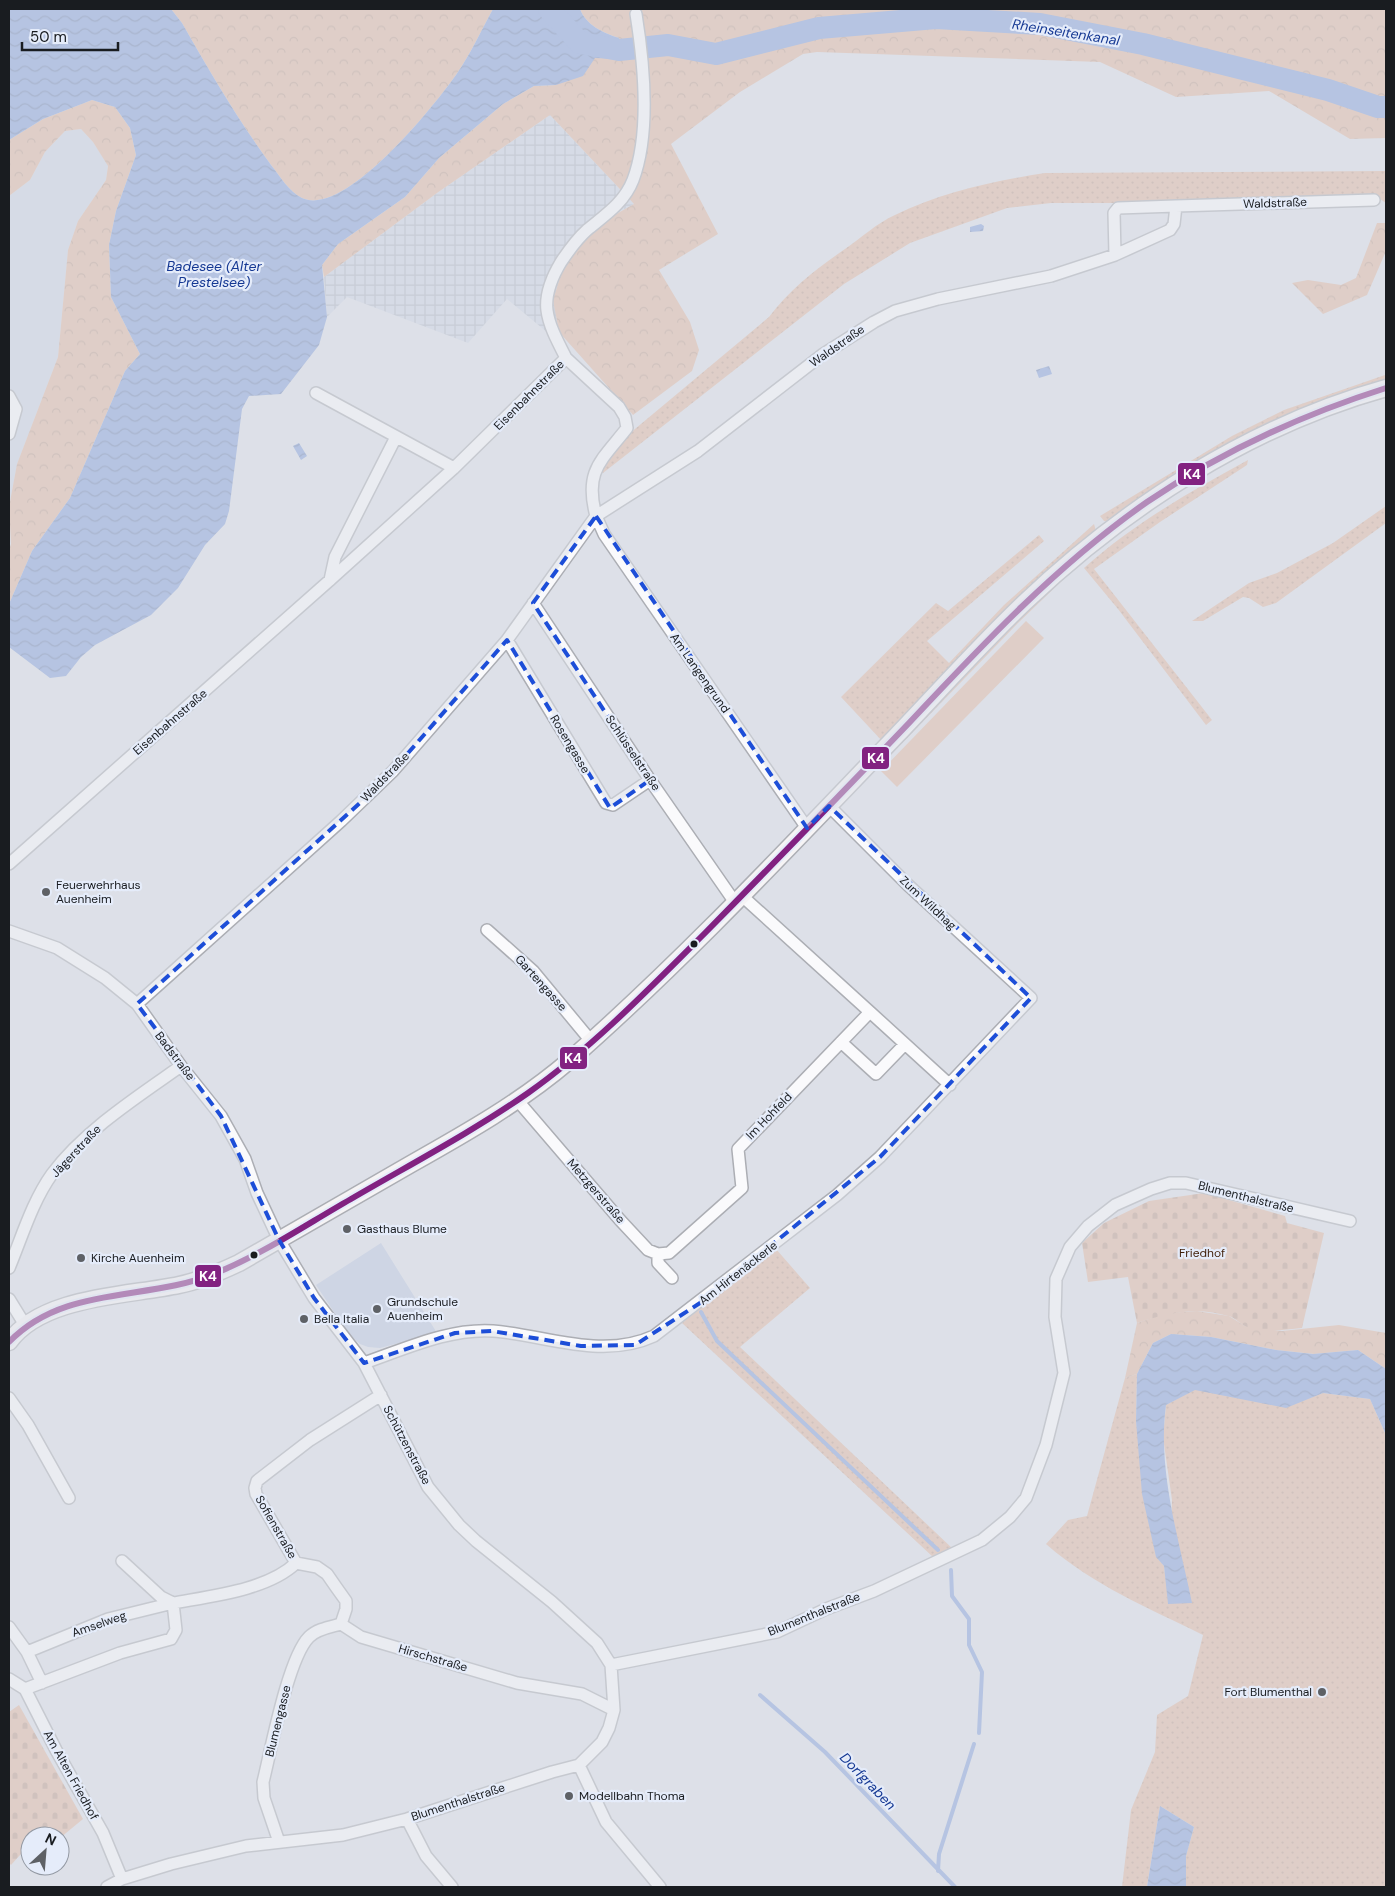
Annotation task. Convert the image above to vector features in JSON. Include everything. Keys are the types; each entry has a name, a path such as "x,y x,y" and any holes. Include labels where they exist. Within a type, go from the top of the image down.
{"street":[{"name":"Eisenbahnstraße","path":"9,864 454,468 566,358 549,320 546,298 547,290 570,248 617,206 632,181 642,145 641,47 636,14"},
{"name":"Waldstraße","path":"1115,255 1114,213 1118,208 1374,200"},
{"name":"Waldstraße","path":"137,1004 381,784 507,640 596,516 698,451 822,355 874,322 895,311 938,299 1022,283 1115,255 1170,230 1174,224 1176,206"},
{"path":"566,358 619,407 626,422 627,428 598,463 592,479 591,497 596,516"},
{"path":"9,1342 25,1325 47,1312 68,1306 203,1279 239,1263 518,1101 591,1041 738,898 1024,603 1077,556 1146,502 1215,460 1294,421 1386,388"},
{"path":"316,393 454,468"},
{"path":"9,396 16,409 9,434"},
{"path":"330,580 335,557 396,437"},
{"name":"Am Langengrund","path":"596,516 604,534 807,828"},
{"name":"Schlüsselstraße","path":"533,604 650,780 738,898"},
{"name":"Rosengasse","path":"507,640 606,802 613,805 650,780"},
{"name":"Zum Wildhag","path":"829,806 908,885 1031,998"},
{"path":"738,898 870,1012 950,1085"},
{"name":"Gartengasse","path":"487,930 533,970 591,1041"},
{"name":"Badstraße","path":"9,931 33,938 63,952 105,978 137,1004 181,1066 221,1116 245,1159 257,1193 279,1240"},
{"name":"Am Hirtenäckerle","path":"364,1363 455,1333 492,1331 581,1346 636,1345 654,1336 837,1196 880,1158 1031,998"},
{"name":"Im Hohfeld","path":"658,1254 669,1253 742,1188 738,1149 870,1012"},
{"path":"841,1042 876,1074 905,1044"},
{"name":"Jägerstraße","path":"9,1268 31,1214 53,1173 110,1116 181,1066"},
{"name":"Metzgerstraße","path":"518,1101 648,1250 658,1254 658,1262 672,1278"},
{"name":"Blumenthalstraße","path":"107,1887 122,1879 246,1846 343,1835 408,1819 528,1779 579,1765 602,1742 614,1710 610,1665 777,1632 982,1540 1010,1517 1026,1498 1035,1479 1046,1445 1064,1373 1055,1317 1056,1279 1065,1255 1078,1236 1115,1205 1150,1189 1170,1183 1186,1183 1350,1221"},
{"name":"Schützenstraße","path":"279,1240 314,1298 364,1363 428,1487 459,1525 597,1643 610,1665"},
{"path":"9,1299 25,1325"},
{"name":"Sofienstraße","path":"173,1603 211,1596 263,1582 286,1572 296,1563 256,1494 254,1488 257,1481 310,1440 381,1395"},
{"path":"9,1398 28,1425 69,1498"},
{"path":"9,1679 25,1689 120,1654 171,1639 176,1630 173,1603 161,1597 122,1561"},
{"path":"296,1563 317,1567 327,1574 346,1601 341,1624"},
{"name":"Amselweg","path":"27,1652 108,1619 173,1603"},
{"name":"Hirschstraße","path":"341,1624 361,1637 517,1683 582,1694 614,1710"},
{"name":"Blumengasse","path":"279,1842 264,1798 262,1782 292,1670 303,1644 310,1636 341,1624"},
{"path":"9,1627 27,1652 42,1683"},
{"name":"Am Alten Friedhof","path":"25,1689 56,1750 103,1833 122,1879"},
{"path":"579,1765 606,1822 660,1887"},
{"path":"408,1819 417,1842 426,1856 452,1887"}],"highlighted area":[{"path":"596,516 807,828 829,806 1031,998 880,1157 700,1303 635,1345 581,1346 492,1331 455,1333 364,1363 314,1298 279,1240 221,1116 137,1004 381,784 507,640 610,808 650,780 533,603"}],"shaded area":[{"path":"550,115 634,204 609,218 559,332 548,333 507,299 468,343 347,297 327,317 324,277 437,193"},
{"path":"81,129 93,142 108,165 106,180 78,221 68,250 58,357 17,464 9,507 9,196 30,180 45,152 65,131"},
{"name":"Grundschule Auenheim","path":"381,1243 437,1333 380,1348 360,1344 348,1333 316,1285"}],"green space":[{"path":"171,9 493,9 456,75 409,133 364,176 341,192 320,200 302,198 293,192 281,179 236,113 182,23"},
{"path":"580,9 1386,9 1386,138 1350,139 1269,91 1176,97 1100,62 817,52 803,54 740,92 671,144 718,234 659,270 690,322 699,350 692,371 633,415 559,332 553,300 562,271 581,243 609,218 634,204 550,115 437,193 324,277 322,265 338,244 405,197 439,158 503,104 534,86 556,85 619,38 596,28 586,20"},
{"path":"92,100 115,107 130,128 136,155 116,211 109,245 111,297 140,354 125,371 70,498 32,551 9,604 9,550 11,544 9,507 17,464 58,357 68,250 78,221 106,180 108,166 93,142 81,129 65,131 45,152 30,180 9,196 9,140 43,119"},
{"path":"1386,171 1386,203 1374,195 1138,203 1051,203 1007,208 910,243 844,284 603,473 601,471 629,434 769,317 795,288 814,272 882,222 931,200 988,184 1045,173"},
{"path":"1377,223 1386,223 1386,251 1367,295 1323,314 1292,283 1308,280 1341,285 1356,278"},
{"path":"1386,370 1386,381 1109,522 1104,521 1100,516 1232,436 1284,410 1385,375"},
{"path":"1386,394 1386,398 1328,417 1269,442 1211,472 1160,504 1096,551 1162,501 1197,479 1233,459 1308,423"},
{"path":"1248,460 1247,465 1160,522 1094,569 1212,720 1206,725 1118,609 1084,568 1142,523 1184,496"},
{"path":"1386,506 1386,523 1276,603 1263,607 1249,598 1243,597 1203,621 1192,621 1249,583 1277,573 1333,543"},
{"path":"1094,524 1096,531 883,742 841,697 936,603 948,611 1039,535 1044,541 927,641 949,663 1004,605"},
{"path":"1075,565 1068,575 1018,623 882,764 882,759 1023,612"},
{"path":"1026,621 1044,638 897,787 881,771"},
{"name":"Friedhof","path":"1204,1193 1285,1216 1287,1223 1324,1233 1302,1328 1258,1330 1245,1326 1230,1317 1205,1311 1170,1314 1137,1323 1128,1277 1088,1282 1082,1243 1104,1223 1149,1201"},
{"path":"776,1249 810,1288 740,1347 953,1549 933,1557 682,1323"},
{"path":"1197,1311 1229,1316 1245,1326 1282,1331 1339,1325 1386,1333 1386,1369 1358,1350 1314,1354 1276,1350 1211,1337 1171,1334 1153,1343 1137,1374 1125,1378 1137,1323 1166,1313"},
{"path":"1137,1374 1136,1421 1156,1556 1164,1566 1169,1604 1172,1500 1163,1437 1166,1405 1195,1389 1286,1407 1323,1393 1370,1399 1386,1435 1386,1887 1186,1887 1186,1856 1194,1827 1160,1806 1147,1887 1122,1887 1131,1810 1155,1752 1157,1715 1188,1696 1203,1635 1102,1584 1064,1559 1046,1544 1068,1520 1087,1516 1125,1378"},
{"path":"19,1705 83,1819 70,1830 70,1826 20,1826 20,1855 11,1865 9,1863 9,1712"}],"water":[{"name":"Badesee (Alter Prestelsee)","path":"9,9 171,9 182,23 236,113 281,179 293,192 302,198 320,200 341,192 364,176 409,133 456,75 493,9 580,9 586,20 596,28 619,38 616,59 595,58 583,76 556,85 534,86 503,104 439,158 405,197 338,244 322,265 327,317 319,345 281,394 249,396 242,409 229,511 225,524 205,545 178,588 151,615 95,645 81,657 66,676 50,678 9,647 9,604 32,551 70,498 125,371 140,354 111,297 109,245 116,211 136,155 130,128 115,107 92,100 43,119 9,140"},
{"path":"981,224 984,226 983,231 970,232 970,227"},
{"path":"1049,366 1052,374 1039,378 1036,370"},
{"path":"299,443 307,456 301,460 293,446"},
{"path":"1171,1334 1211,1337 1276,1350 1313,1354 1358,1350 1386,1369 1386,1435 1370,1399 1323,1393 1286,1408 1195,1390 1166,1405 1164,1454 1167,1479 1192,1603 1168,1604 1164,1566 1156,1557 1142,1494 1136,1421 1137,1374 1153,1343"},
{"path":"1160,1806 1194,1827 1186,1856 1186,1887 1147,1887"}],"waterway":[{"name":"Rheinseitenkanal","path":"549,9 580,43 619,50 668,45 716,54 819,28 936,18 1040,24 1143,44 1328,90 1378,107 1386,107"},
{"path":"701,1312 717,1341 938,1550"},
{"path":"951,1570 952,1596 969,1619 969,1645 982,1672 979,1733"},
{"name":"Dorfgraben","path":"760,1695 825,1752 955,1887"},
{"path":"938,1871 939,1854 974,1744"}],"transit line":[{"name":"K4","path":"9,1342 31,1324 55,1311 81,1302 190,1282 233,1265 268,1248 441,1148 528,1093 598,1037 642,995 706,932 993,635 1082,552 1147,502 1233,451 1262,436 1323,410 1386,388"}],"place":[{"name":"Feuerwehrhaus Auenheim","path":"46,892"},
{"name":"Gasthaus Blume","path":"347,1229"},
{"name":"Kirche Auenheim","path":"81,1258"},
{"name":"Grundschule Auenheim","path":"377,1309"},
{"name":"Bella Italia","path":"304,1319"},
{"name":"Fort Blumenthal","path":"1322,1692"},
{"name":"Modellbahn Thoma","path":"569,1796"}]}
